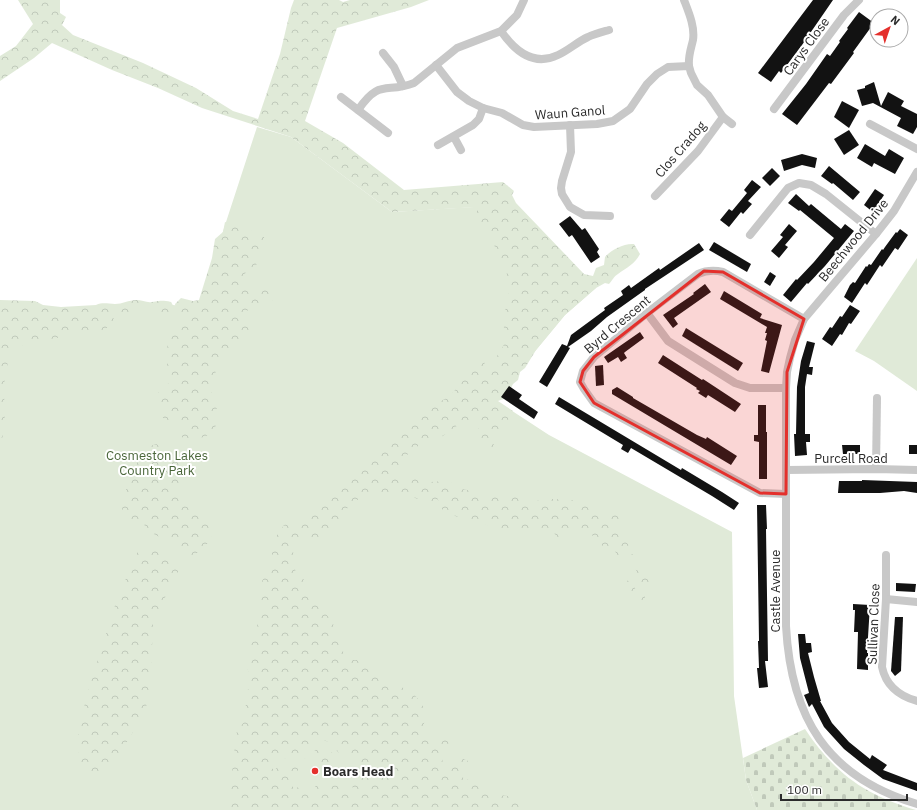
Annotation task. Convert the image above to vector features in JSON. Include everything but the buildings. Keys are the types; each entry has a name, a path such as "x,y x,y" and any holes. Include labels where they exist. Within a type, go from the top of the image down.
{"street":[{"path":"358,110 369,95 375,91 382,88 403,86 414,83 458,48 501,31 517,15 524,0"},
{"path":"684,0 692,24 693,40 689,54 689,66 694,79 697,85 708,95 723,117 732,124"},
{"name":"Carys Close","path":"774,109 844,15 859,0"},
{"path":"501,31 512,46 519,51 534,58 543,58 558,55 590,36 609,30"},
{"path":"383,53 394,67 403,86"},
{"name":"Waun Ganol","path":"436,66 463,97 483,108 502,113 516,122 528,126 570,126 604,123 620,118 630,109 647,84 657,74 668,67 689,66"},
{"path":"341,97 388,132"},
{"path":"438,145 476,123 483,108"},
{"name":"Clos Cradog","path":"655,196 698,151 723,117"},
{"path":"870,124 917,149"},
{"path":"570,126 571,152 562,181 562,194 570,207 584,215 610,216"},
{"path":"454,137 461,150"},
{"name":"Beechwood Drive","path":"804,319 894,211 917,172"},
{"path":"750,235 788,188 799,183 811,185 826,194 876,234"},
{"name":"Byrd Crescent","path":"786,494 760,493 594,403 580,382 583,371 594,357 647,313 704,271 717,271 730,276 804,319"},
{"path":"647,313 668,341 735,383 750,388 786,388"},
{"name":"Castle Avenue","path":"804,319 795,340 790,358 786,388 787,642 789,662 807,719 824,747 833,757 856,775 885,793 917,804"},
{"path":"876,469 877,398"},
{"name":"Purcell Road","path":"786,470 917,470"},
{"name":"Sullivan Close","path":"886,555 886,599 882,667 890,686 903,697 917,701"},
{"path":"886,599 917,602"}],"highlighted area":[{"path":"704,271 723,272 804,319 787,372 786,494 760,493 594,403 580,382 583,371 594,357"}],"green space":[{"path":"18,0 60,0 60,13 66,17 62,25 73,35 143,63 196,88 233,111 258,119 280,54 294,0 339,0 343,2 350,0 429,0 411,7 337,28 305,121 343,143 404,190 503,182 514,191 512,195 516,203 584,274 593,276 596,268 604,265 605,257 611,252 622,246 634,244 640,254 636,260 615,276 609,284 605,283 596,288 565,315 536,350 525,368 520,372 518,380 513,384 506,398 498,401 513,411 499,437 495,436 492,431 488,429 487,433 493,441 494,446 489,452 481,451 478,436 480,421 472,420 458,425 438,439 422,443 412,450 400,462 399,474 409,488 414,476 426,476 431,482 444,481 456,484 462,489 484,496 515,496 527,498 532,502 545,499 572,500 579,503 593,503 598,508 599,515 611,513 619,514 622,518 620,535 628,544 630,553 636,556 642,572 647,574 649,579 649,594 645,595 645,599 642,603 635,603 628,591 622,586 626,581 632,580 636,591 640,592 636,568 632,562 619,559 614,549 602,546 579,526 568,531 566,541 559,540 554,533 533,532 527,535 517,528 503,531 480,522 455,516 452,513 447,514 441,508 438,499 434,503 428,504 402,493 399,495 395,493 386,494 374,489 368,492 364,498 357,500 343,512 339,521 335,523 320,539 315,540 311,537 304,536 297,544 293,553 296,566 295,570 298,574 302,573 304,581 300,584 318,600 325,613 332,621 344,654 352,660 357,660 362,666 411,692 418,699 425,712 425,721 423,726 427,738 436,746 443,740 450,740 442,759 445,769 450,769 452,761 459,757 468,761 463,778 477,783 491,794 517,797 525,800 526,804 524,810 520,809 519,807 511,810 227,810 231,795 229,791 233,778 232,766 237,759 234,747 235,737 239,728 247,719 247,714 245,711 250,674 246,666 248,659 252,655 249,645 260,636 257,625 261,616 260,608 262,581 264,578 270,576 273,559 271,548 277,535 284,525 294,521 303,520 370,464 390,442 422,417 429,408 450,396 466,377 476,359 481,358 484,360 485,366 481,372 491,366 505,343 503,314 508,304 509,295 505,288 505,279 507,274 498,252 490,239 481,228 474,224 478,207 392,212 291,137 202,108 52,43 34,58 0,81 0,56 16,46 33,24","holes":["319,741 330,742 341,755 356,760 345,766 343,770 353,787 355,798 352,799 345,789 341,787 334,785 321,785 315,786 318,800 310,790 293,787 291,783 301,765 300,763 289,762 274,770 271,767 282,758 306,758 311,748"]},
{"name":"Cosmeston Lakes Country Park","path":"257,127 291,137 392,212 506,205 596,288 565,315 527,361 497,401 549,435 732,532 734,696 746,780 757,810 0,810 0,311 173,305 198,308"},
{"path":"225,222 263,235 265,244 261,257 254,269 247,271 241,279 242,285 269,292 273,300 244,312 232,313 234,316 245,322 251,330 236,349 229,352 219,353 220,363 215,370 218,382 216,385 211,387 210,390 218,402 216,425 214,430 210,434 199,438 193,439 181,437 178,420 175,418 170,425 162,416 157,401 161,385 166,385 174,380 167,365 169,354 167,349 168,342 187,314 176,311 175,304 181,298 193,301 199,300 212,258 215,239 223,232"},
{"path":"917,258 917,391 874,361 855,351"},
{"path":"0,300 35,301 43,305 61,307 96,305 103,303 118,304 136,300 150,302 163,301 171,302 174,307 171,314 159,318 153,310 143,307 137,309 133,314 134,316 124,318 120,312 115,312 113,321 101,334 98,334 95,331 24,344 9,356 4,385 5,428 0,446"},
{"path":"156,444 183,458 186,470 179,488 179,504 210,515 214,529 209,542 195,555 186,556 171,543 146,530 143,520 137,528 132,528 122,517 122,503 125,491 132,479 140,452 142,449"},
{"path":"140,546 167,552 180,568 153,624 150,696 142,717 103,777 86,772 79,759 78,734 87,694 117,599"},
{"path":"805,729 828,759 853,781 866,790 881,797 916,810 757,810 746,780 743,758"},
{"path":"330,747 339,772 336,775 315,777 313,756 315,750"}],"place":[{"name":"Boars Head","path":"315,771"}]}
